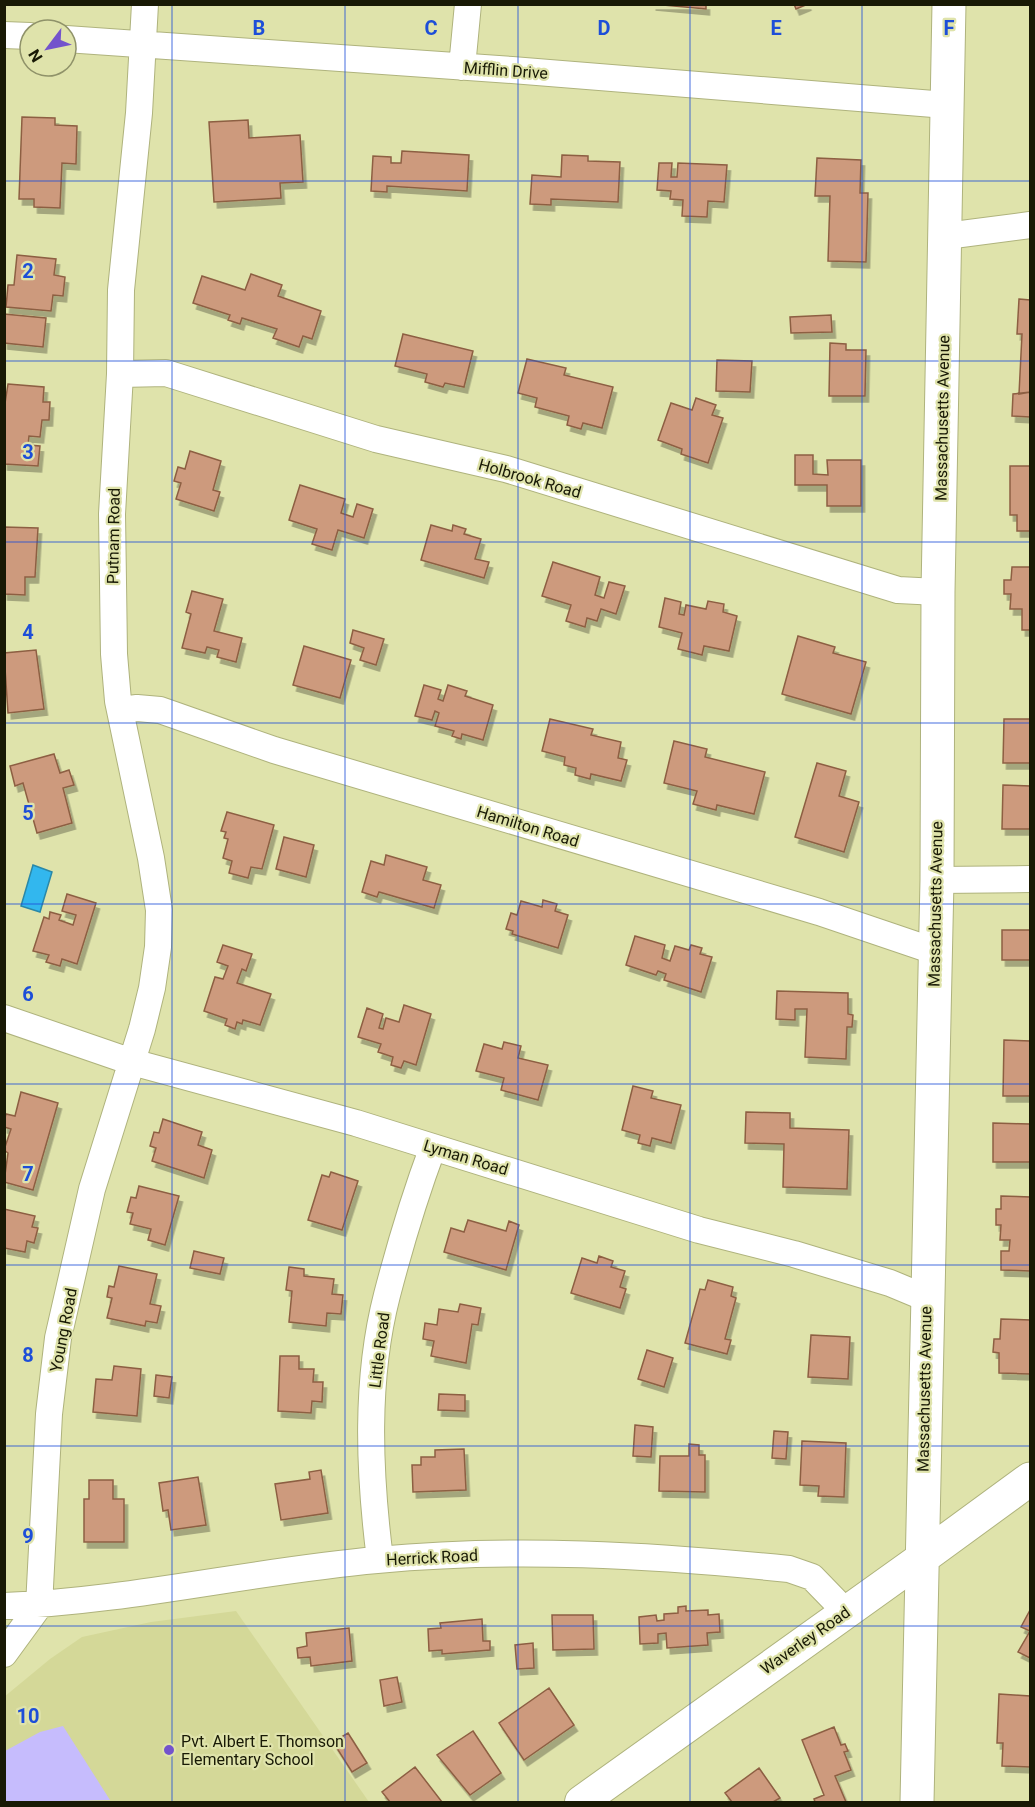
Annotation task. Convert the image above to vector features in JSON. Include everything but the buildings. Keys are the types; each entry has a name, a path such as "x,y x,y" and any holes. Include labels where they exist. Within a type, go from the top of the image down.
{"main road":[{"name":"Massachusetts Avenue","path":"917,1803 926,1298 937,880 938,592 949,4"},
{"name":"Waverley Road","path":"922,1558 1030,1479"}],"street":[{"name":"Putnam Road","path":"132,1062 152,988 158,947 159,910 121,710 114,654 112,514 120,374 121,290 146,4"},
{"path":"462,67 468,4"},
{"name":"Mifflin Drive","path":"78,40 946,105"},
{"path":"946,236 1030,225"},
{"name":"Holbrook Road","path":"120,374 166,373 376,438 506,469 898,590 938,592"},
{"name":"Hamilton Road","path":"121,710 137,708 160,710 274,750 819,912 934,951"},
{"path":"937,880 1030,879"},
{"name":"Lyman Road","path":"4,1018 132,1062 357,1123 699,1230 794,1254 882,1281 926,1298"},
{"name":"Young Road","path":"39,1606 49,1414 58,1338 92,1189 132,1062"},
{"name":"Little Road","path":"380,1559 372,1494 375,1376 386,1297 434,1147"},
{"name":"Herrick Road","path":"4,1606 39,1606 190,1587 291,1569 380,1559 607,1553 789,1569 812,1577 845,1611"},
{"name":"Waverley Road","path":"581,1803 845,1611 922,1558"},
{"path":"4,1654 39,1606"}],"shaded area":[{"name":"Pvt. Albert E. Thomson Elementary School","path":"236,1611 369,1802 5,1802 4,1697 50,1659 82,1637 151,1622"},
{"path":"63,1726 110,1800 7,1802 5,1799 5,1751 40,1732"}],"water":[{"path":"33,865 52,872 40,912 21,906"}],"place":[{"name":"Pvt. Albert E. Thomson Elementary School","path":"169,1750"}]}
